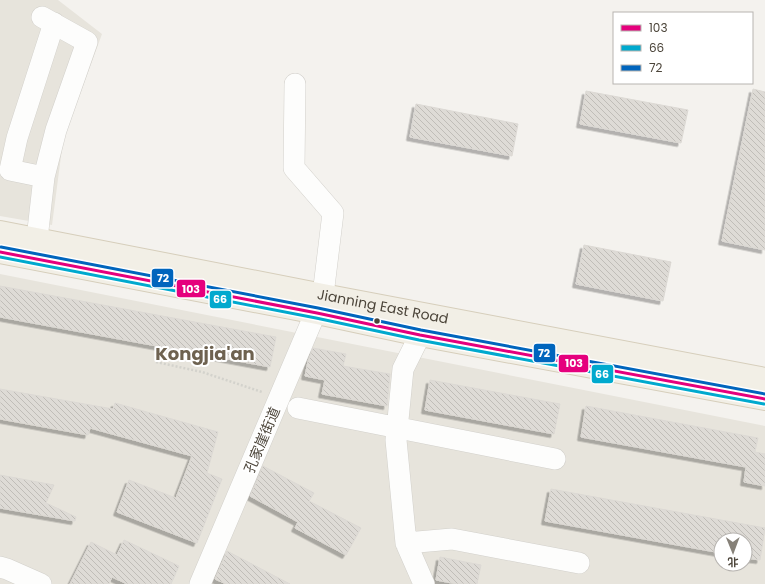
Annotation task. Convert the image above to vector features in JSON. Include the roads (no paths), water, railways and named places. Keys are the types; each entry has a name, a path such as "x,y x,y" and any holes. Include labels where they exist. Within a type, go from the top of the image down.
{"main road":[{"name":"Jianning East Road","path":"0,232 320,304 420,335 765,399"},
{"name":"Jianning East Road","path":"0,252 765,379"}],"street":[{"path":"36,239 44,177 56,130 87,42 48,20 8,135 10,170 44,177"},
{"name":"孔家崖街道","path":"200,584 289,403 320,304 333,213 294,168 294,84"},
{"path":"420,335 403,369 396,440 406,543 424,584"},
{"path":"289,403 397,428 555,459"},
{"path":"406,543 452,539 579,563"},
{"path":"0,567 41,584"}],"district":[{"name":"Kongjia'an","path":"205,354"}]}
